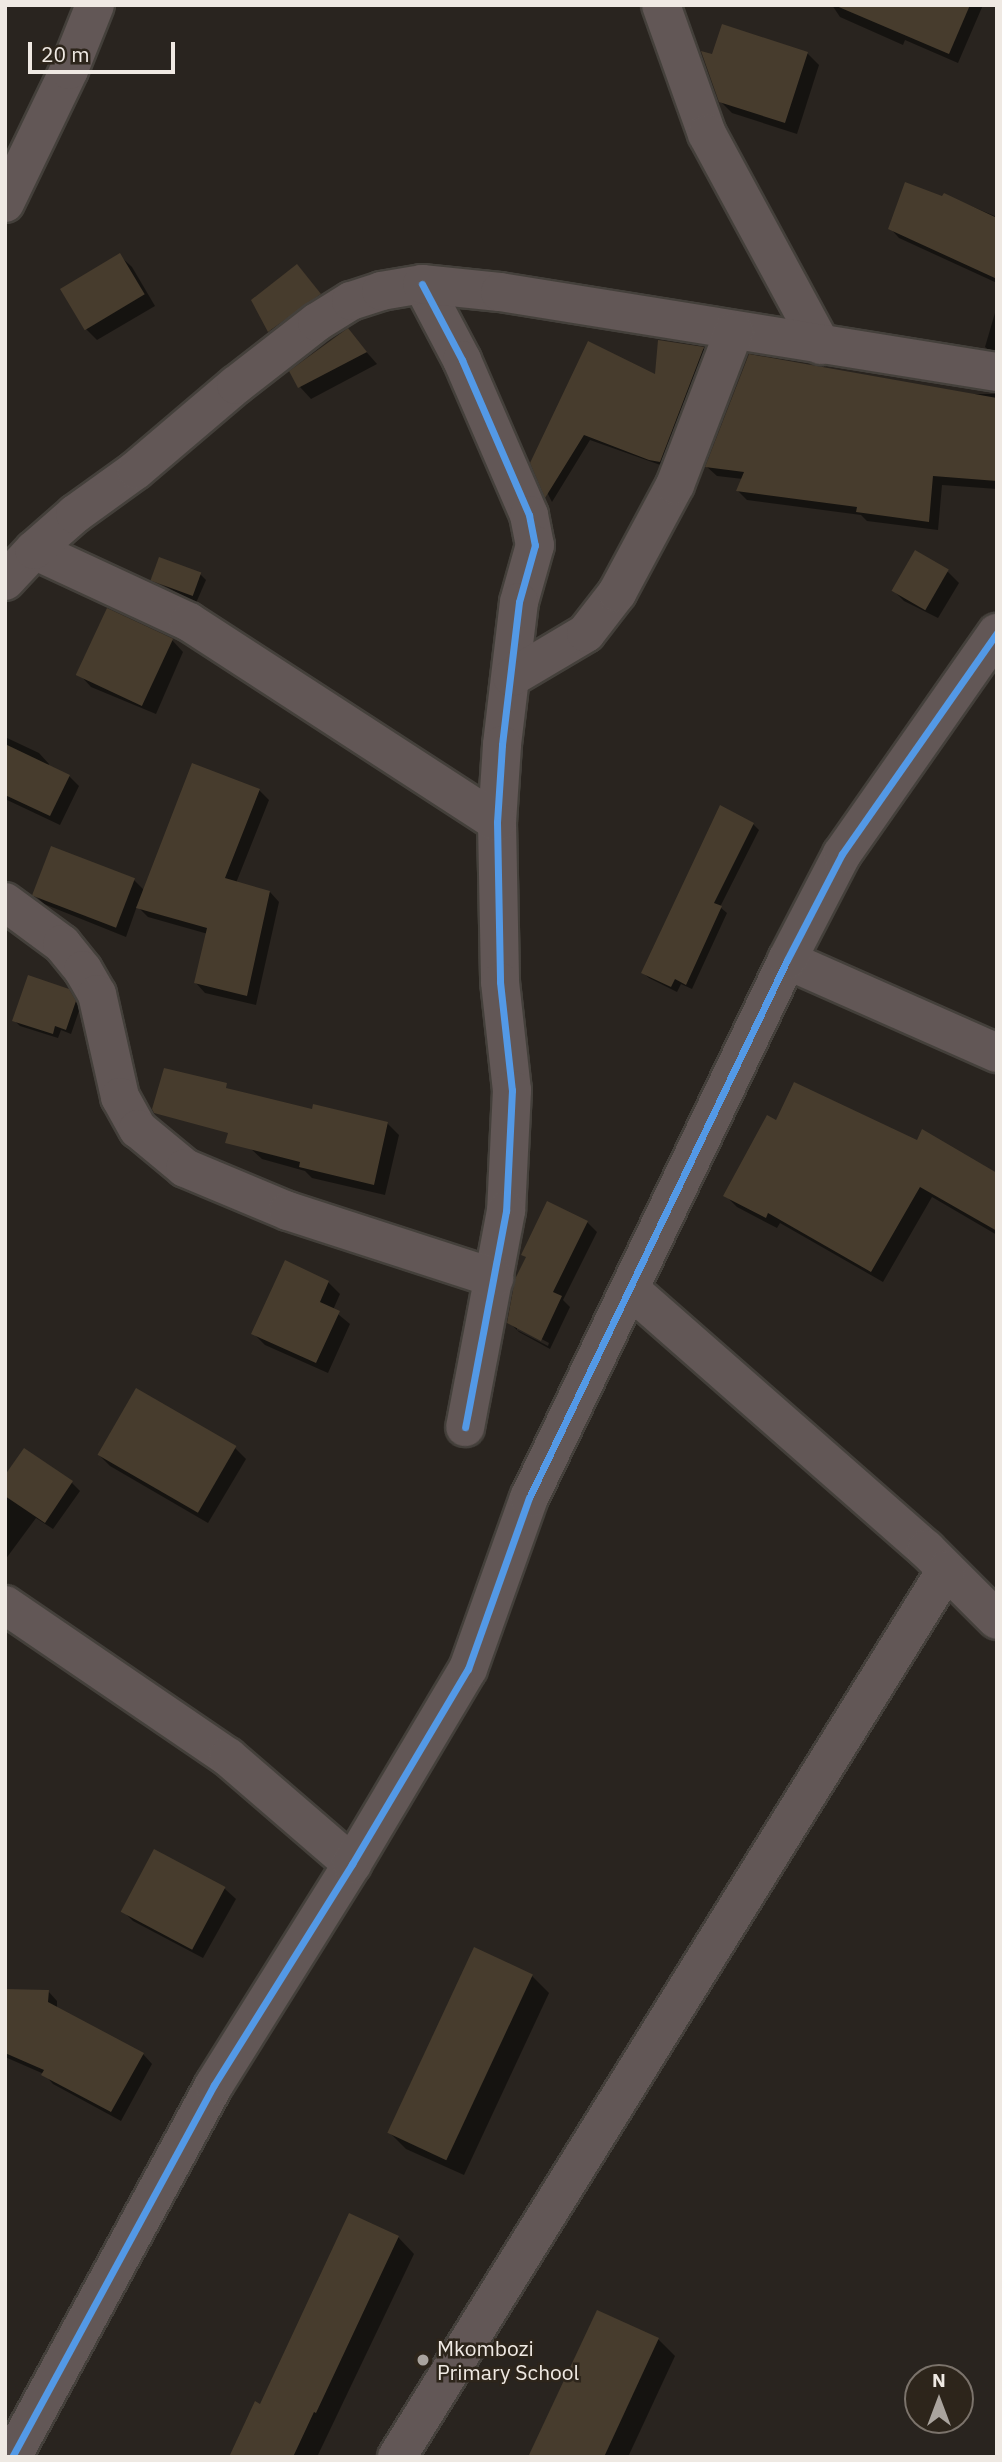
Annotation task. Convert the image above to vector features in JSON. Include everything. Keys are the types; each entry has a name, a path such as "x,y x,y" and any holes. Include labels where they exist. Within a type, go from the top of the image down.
{"street":[{"path":"5,203 69,70 95,5"},
{"path":"661,5 707,134 821,345"},
{"path":"5,581 34,550 317,323 351,300 381,291 422,284 500,292 997,372"},
{"path":"422,284 462,360 533,529 535,545 519,602 502,745 497,822 499,982 512,1090 506,1211 465,1427"},
{"path":"512,677 586,634 617,593 675,485 734,331"},
{"path":"34,550 189,622 497,822"},
{"path":"12,2457 214,2085 352,1864 468,1669 529,1498 787,960 842,854 997,633"},
{"path":"5,902 62,944 83,971 97,994 120,1097 138,1129 185,1168 288,1211 494,1278"},
{"path":"787,960 997,1053"},
{"path":"631,1290 946,1570 997,1620"},
{"path":"397,2457 946,1570"},
{"path":"5,1605 228,1757 352,1864"}],"building":[{"path":"834,5 970,5 949,54"},
{"path":"722,24 808,52 785,123 719,102 701,51 712,54"},
{"path":"905,182 942,196 944,193 997,218 997,279 888,229"},
{"path":"120,253 145,294 85,330 60,289"},
{"path":"297,264 321,294 268,332 251,300"},
{"path":"348,328 367,352 298,388 289,371"},
{"path":"658,340 704,347 660,462 584,435 545,498 530,463 588,341 655,374"},
{"path":"749,354 997,398 997,481 933,476 929,522 856,512 857,507 736,491 744,472 705,467"},
{"path":"915,550 949,570 925,610 892,591"},
{"path":"159,557 201,572 193,596 150,580"},
{"path":"107,608 173,639 142,706 76,675"},
{"path":"5,744 70,775 50,816 5,795"},
{"path":"192,763 260,789 225,878 270,891 247,996 194,983 207,928 136,908"},
{"path":"720,805 754,823 714,903 722,906 686,985 675,979 671,987 641,973"},
{"path":"51,846 135,878 116,928 32,895"},
{"path":"28,975 69,989 76,1001 66,1030 55,1026 53,1034 12,1021"},
{"path":"164,1068 227,1083 226,1088 312,1109 313,1104 388,1122 374,1185 299,1167 300,1162 225,1143 228,1133 154,1113 152,1109"},
{"path":"794,1082 917,1140 922,1129 997,1173 997,1231 920,1187 871,1272 768,1213 766,1218 723,1196 767,1115 776,1120"},
{"path":"547,1201 588,1221 553,1292 562,1296 541,1341 507,1323 515,1279 526,1257 521,1255"},
{"path":"285,1260 329,1281 320,1302 340,1311 316,1363 251,1334"},
{"path":"136,1388 236,1446 198,1513 98,1455"},
{"path":"24,1448 73,1481 45,1523 5,1496 5,1475"},
{"path":"154,1849 226,1887 192,1950 121,1912"},
{"path":"474,1947 533,1974 446,2160 387,2133"},
{"path":"5,1989 49,1990 48,2002 144,2053 111,2112 41,2075 44,2070 5,2053"},
{"path":"349,2213 399,2236 316,2413 314,2412 293,2457 229,2457 255,2401 260,2404"},
{"path":"597,2310 659,2338 604,2457 528,2457"}],"cycle path":[{"path":"422,284 462,360 529,515 535,545 519,602 502,745 497,822 500,982 512,1090 506,1211 465,1427"},
{"path":"12,2457 214,2085 352,1864 468,1669 529,1498 787,960 842,854 997,633"}],"place":[{"name":"Mkombozi Primary School","path":"423,2360"}]}
